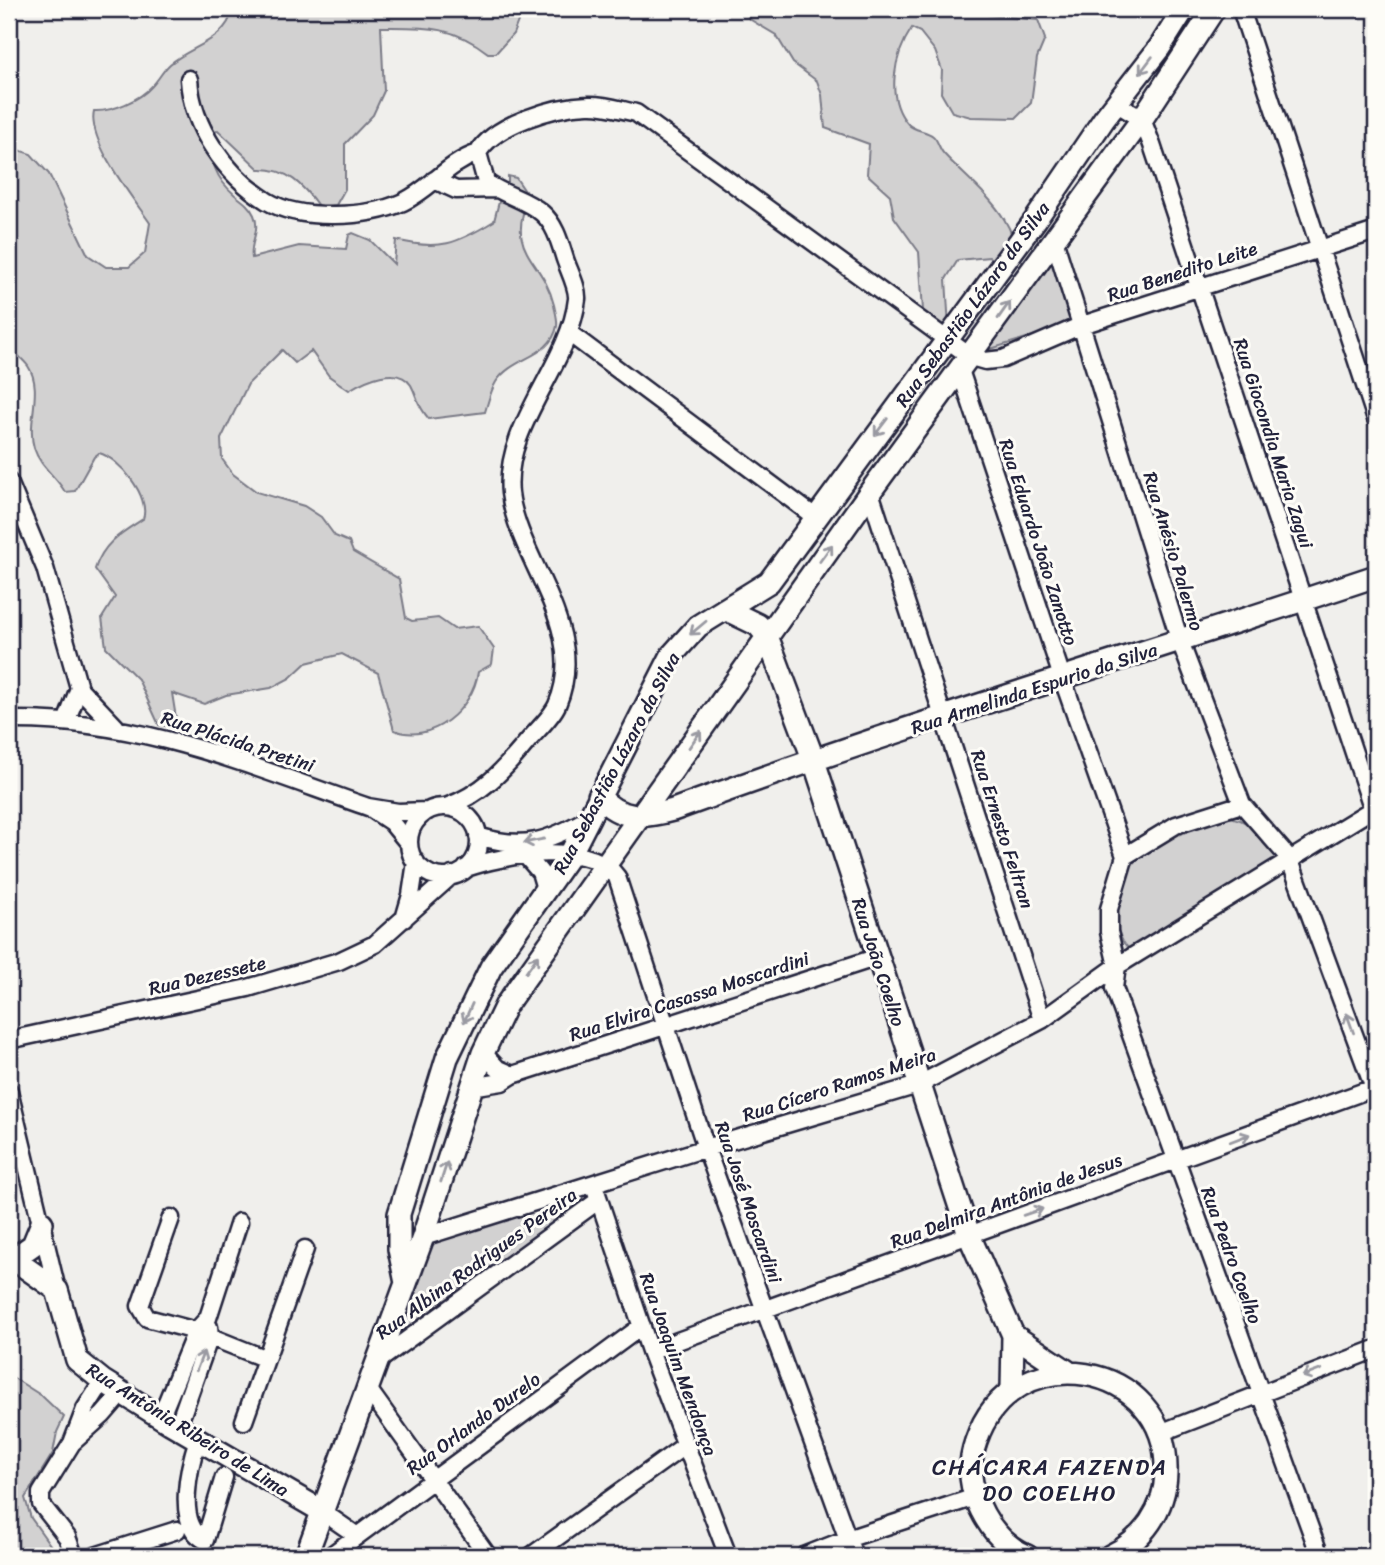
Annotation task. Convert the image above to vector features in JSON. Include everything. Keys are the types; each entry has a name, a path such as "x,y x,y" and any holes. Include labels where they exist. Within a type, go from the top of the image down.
{"street":[{"name":"Rua Sebastião Lázaro da Silva","path":"406,1283 399,1249 399,1214 447,1058 491,967 571,853 671,655 698,626 769,582 1160,47 1184,9"},
{"name":"Rua Sebastião Lázaro da Silva","path":"306,1556 320,1510 423,1237 483,1053 521,980 604,863 643,816 870,492 1142,119 1214,9"},
{"path":"1241,9 1376,419"},
{"path":"189,79 191,99 198,121 229,170 269,202 309,214 356,215 402,202 458,160 478,153"},
{"path":"403,921 411,895 415,862 409,844 414,825 428,811 446,807 482,790 556,708 563,685 560,632 552,601 519,522 510,493 512,468 524,423 569,333 578,297 558,234 542,213 486,182 478,153 483,143 502,129 568,106 592,104 636,113 949,335 969,359"},
{"path":"1117,104 1142,119"},
{"name":"Rua Giocondia Maria Zagui","path":"1142,119 1201,286 1303,601 1374,808"},
{"path":"434,180 456,190 496,189"},
{"name":"Rua Benedito Leite","path":"969,359 1003,359 1082,325 1376,231"},
{"name":"Rua Anésio Palermo","path":"1054,239 1180,642 1242,804 1289,858"},
{"path":"569,333 816,517"},
{"name":"Rua Eduardo João Zanotto","path":"969,359 1062,680 1125,856"},
{"path":"9,482 45,568 79,688 117,727"},
{"name":"Rua Ernesto Feltran","path":"870,492 1042,1020"},
{"name":"Rua Armelinda Espurio da Silva","path":"643,816 673,810 944,716 1180,642 1376,576"},
{"path":"725,609 758,625 767,636"},
{"name":"Rua João Coelho","path":"767,636 814,761 969,1235 1013,1335 1012,1390"},
{"path":"66,722 79,688"},
{"name":"Rua Plácida Pretini","path":"9,720 117,727 178,741 368,807 398,812 428,811"},
{"path":"667,780 679,797 693,802"},
{"path":"459,872 477,854 482,790"},
{"path":"599,796 618,813 643,816"},
{"path":"1117,966 1109,932 1109,909 1125,856 1176,825 1242,804"},
{"name":"Rua Plácida Pretini","path":"368,807 391,822 409,844"},
{"path":"446,807 464,813 477,831 512,844 533,842 562,834 586,819"},
{"name":"Rua Cícero Ramos Meira","path":"423,1237 597,1192 706,1147 918,1085 1042,1020 1117,966 1161,942 1289,858 1374,808"},
{"path":"415,862 432,874 459,872 484,862 571,853 604,863"},
{"path":"527,857 540,872 546,892"},
{"path":"1289,858 1375,1089"},
{"name":"Rua José Moscardini","path":"604,863 617,877 706,1147 854,1556"},
{"name":"Rua Dezessete","path":"9,1040 289,977 339,961 375,944 459,872"},
{"name":"Rua Elvira Casassa Moscardini","path":"471,1087 502,1082 513,1075 878,957"},
{"name":"Rua Pedro Coelho","path":"1117,966 1114,988 1320,1556"},
{"path":"483,1053 497,1068 513,1075"},
{"name":"Rua Delmira Antônia de Jesus","path":"650,1352 1375,1089"},
{"name":"Rua Antônia Ribeiro de Lima","path":"9,1091 57,1290 77,1360 112,1387 320,1510 356,1535"},
{"name":"Rua Joaquim Mendonça","path":"597,1192 650,1352 728,1556"},
{"name":"Rua Albina Rodrigues Pereira","path":"378,1361 597,1192"},
{"path":"171,1218 140,1306 147,1318 203,1334 266,1359"},
{"path":"169,1421 203,1334 239,1222"},
{"path":"42,1223 33,1245 11,1257 57,1290"},
{"path":"244,1421 305,1249"},
{"name":"Rua Orlando Durelo","path":"330,1556 642,1326"},
{"path":"1013,1335 1068,1371"},
{"path":"1160,1433 1376,1349"},
{"path":"1027,1556 1002,1540 986,1520 970,1479 973,1449 981,1426 994,1406 1012,1390 1038,1376 1068,1371 1097,1375 1124,1388 1146,1408 1160,1433 1166,1459 1166,1485 1151,1521 1119,1554"},
{"path":"366,1386 488,1556"},
{"path":"74,1556 67,1537 41,1504 41,1493 72,1443 85,1409 112,1387"},
{"path":"198,1439 188,1467 187,1508 194,1531 205,1540 224,1477"},
{"path":"531,1556 684,1446"},
{"path":"804,1556 975,1497"},
{"path":"95,1556 177,1530"}],"shaded area":[{"path":"233,9 514,9 520,16 513,34 496,53 488,53 462,37 438,29 381,27 384,91 373,115 345,144 345,189 336,205 319,207 294,179 278,171 259,169 218,130 211,136 213,161 218,175 254,215 256,226 252,258 299,246 346,249 349,235 353,233 370,240 394,264 396,240 424,245 447,243 494,221 501,194 508,187 508,176 516,178 529,197 522,216 523,243 549,289 557,326 547,345 503,373 491,392 485,412 429,419 405,379 398,376 380,376 349,390 329,376 311,351 295,363 282,350 248,384 221,439 222,459 233,474 257,492 304,506 321,517 335,536 349,542 353,552 399,579 406,618 412,621 438,618 454,629 478,626 494,649 492,664 478,672 468,699 459,711 436,728 422,732 394,730 378,673 342,654 306,663 290,678 271,688 226,695 204,704 172,693 176,718 167,726 159,725 138,679 106,647 102,618 115,597 95,569 108,545 143,519 144,510 138,490 124,470 99,453 75,491 65,492 40,461 34,448 33,375 26,363 9,346 9,147 31,154 49,174 88,255 106,267 129,267 145,253 150,223 104,153 97,138 94,111 117,107 140,96 170,64 216,35 229,20"},
{"path":"742,9 975,9 989,15 1038,20 1045,39 1037,58 1031,103 1016,118 971,117 952,112 941,93 942,70 935,51 920,32 912,28 897,63 894,89 901,114 908,124 935,138 944,154 995,207 1006,222 1013,239 1015,256 1011,274 989,257 958,260 946,279 949,328 924,325 919,252 894,217 890,195 867,174 869,144 825,128 822,95 817,81 793,63 776,35 751,20"},
{"path":"1052,257 1073,324 987,350 986,348"},
{"path":"1226,817 1250,825 1279,857 1278,863 1131,950 1120,935 1116,912 1117,900 1129,869 1139,856 1164,838"},
{"path":"559,1201 566,1206 566,1217 407,1332 401,1320 428,1244"},
{"path":"9,1375 42,1396 64,1417 57,1432 53,1453 25,1498 31,1518 58,1556 9,1556"}],"district":[{"name":"CHÁCARA FAZENDA DO COELHO","path":"1050,1480"}]}
